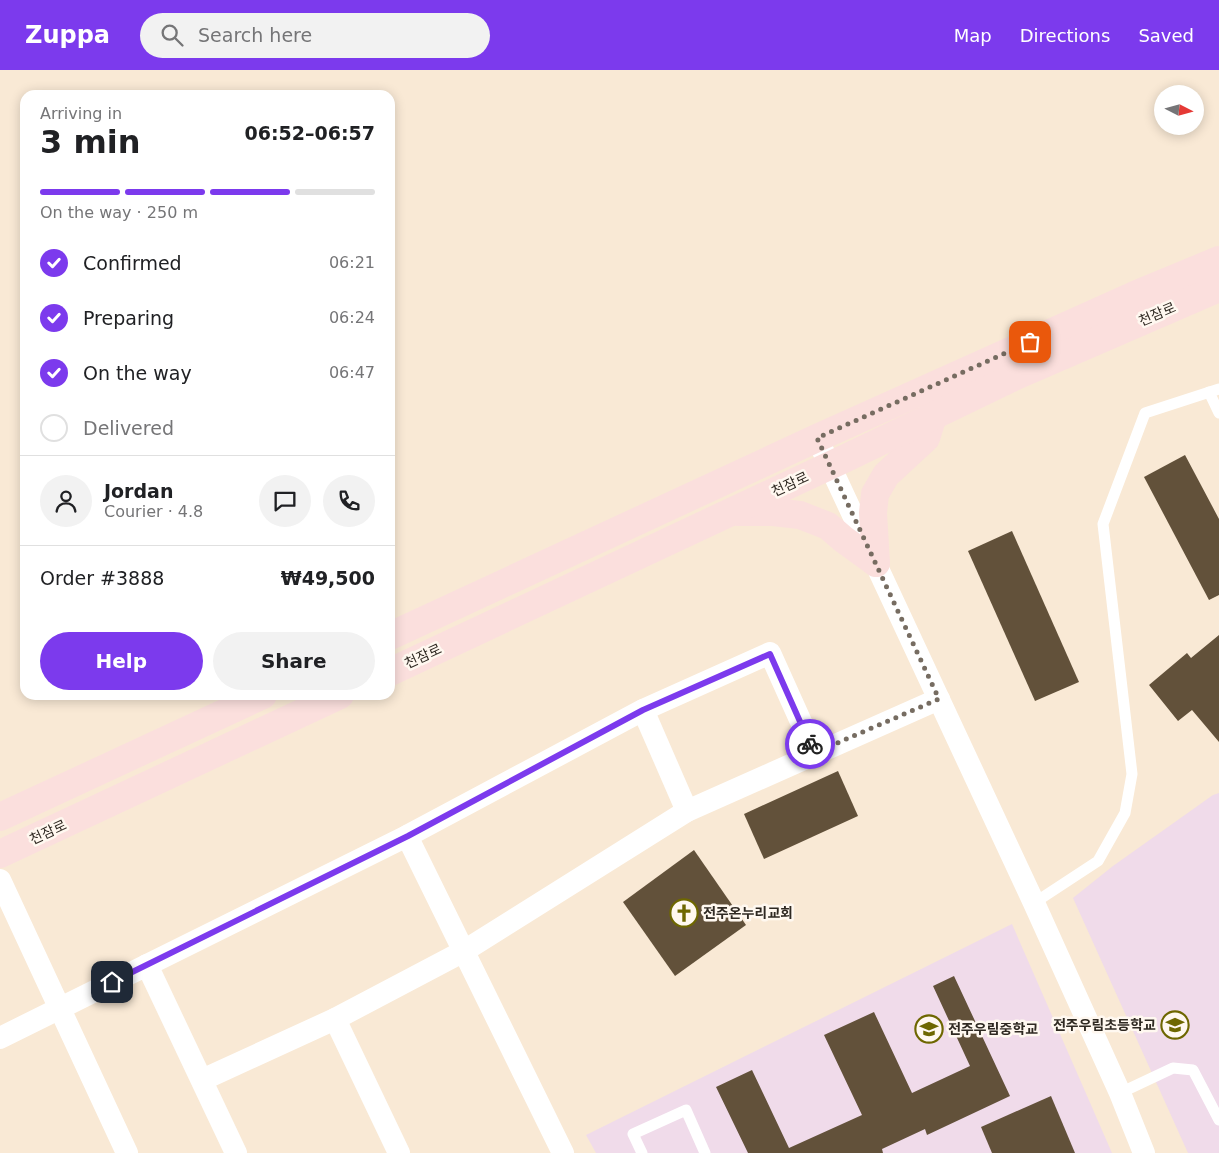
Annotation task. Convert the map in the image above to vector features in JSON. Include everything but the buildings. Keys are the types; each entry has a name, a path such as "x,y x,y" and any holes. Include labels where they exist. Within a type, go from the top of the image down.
{"street":[{"name":"천잠로","path":"395,634 817,438 1137,294 1219,260"},
{"name":"천잠로","path":"395,670 1025,372 1219,288"},
{"path":"876,563 873,513 875,494 886,474 926,438 934,416"},
{"path":"817,438 1034,903 1120,1093 1144,1153"},
{"path":"732,512 773,512 800,515 828,526 876,563"},
{"path":"0,1038 408,836 643,710 770,654 814,753"},
{"path":"202,1080 335,1019 464,951 687,811 939,699"},
{"path":"0,817 252,700"},
{"name":"천잠로","path":"0,854 329,700"},
{"path":"643,710 687,811"},
{"path":"408,836 563,1153"},
{"path":"0,880 126,1153"},
{"path":"147,964 236,1153"},
{"path":"335,1019 399,1153"}],"lane":[{"path":"1034,903 1098,861 1125,813 1132,774 1103,524 1145,413 1214,391 1219,413"},
{"path":"1120,1093 1173,1068 1193,1070 1219,1120"},
{"path":"638,1152 633,1134 686,1110 705,1153"}],"shaded area":[{"name":"전주우림초등학교","path":"1219,793 1219,1153 1188,1153 1073,898 1113,866 1213,795"},
{"name":"전주우림중학교","path":"1012,924 1112,1153 596,1153 586,1135"}],"way so far":[{"path":"810,744 814,753 939,699 817,438 1030,342"}],"place":[{"name":"전주온누리교회","path":"684,913"},
{"name":"전주우림초등학교","path":"1175,1025"},
{"name":"전주우림중학교","path":"929,1029"}],"route":[{"path":"112,982 408,836 643,710 770,654 810,744"}]}
